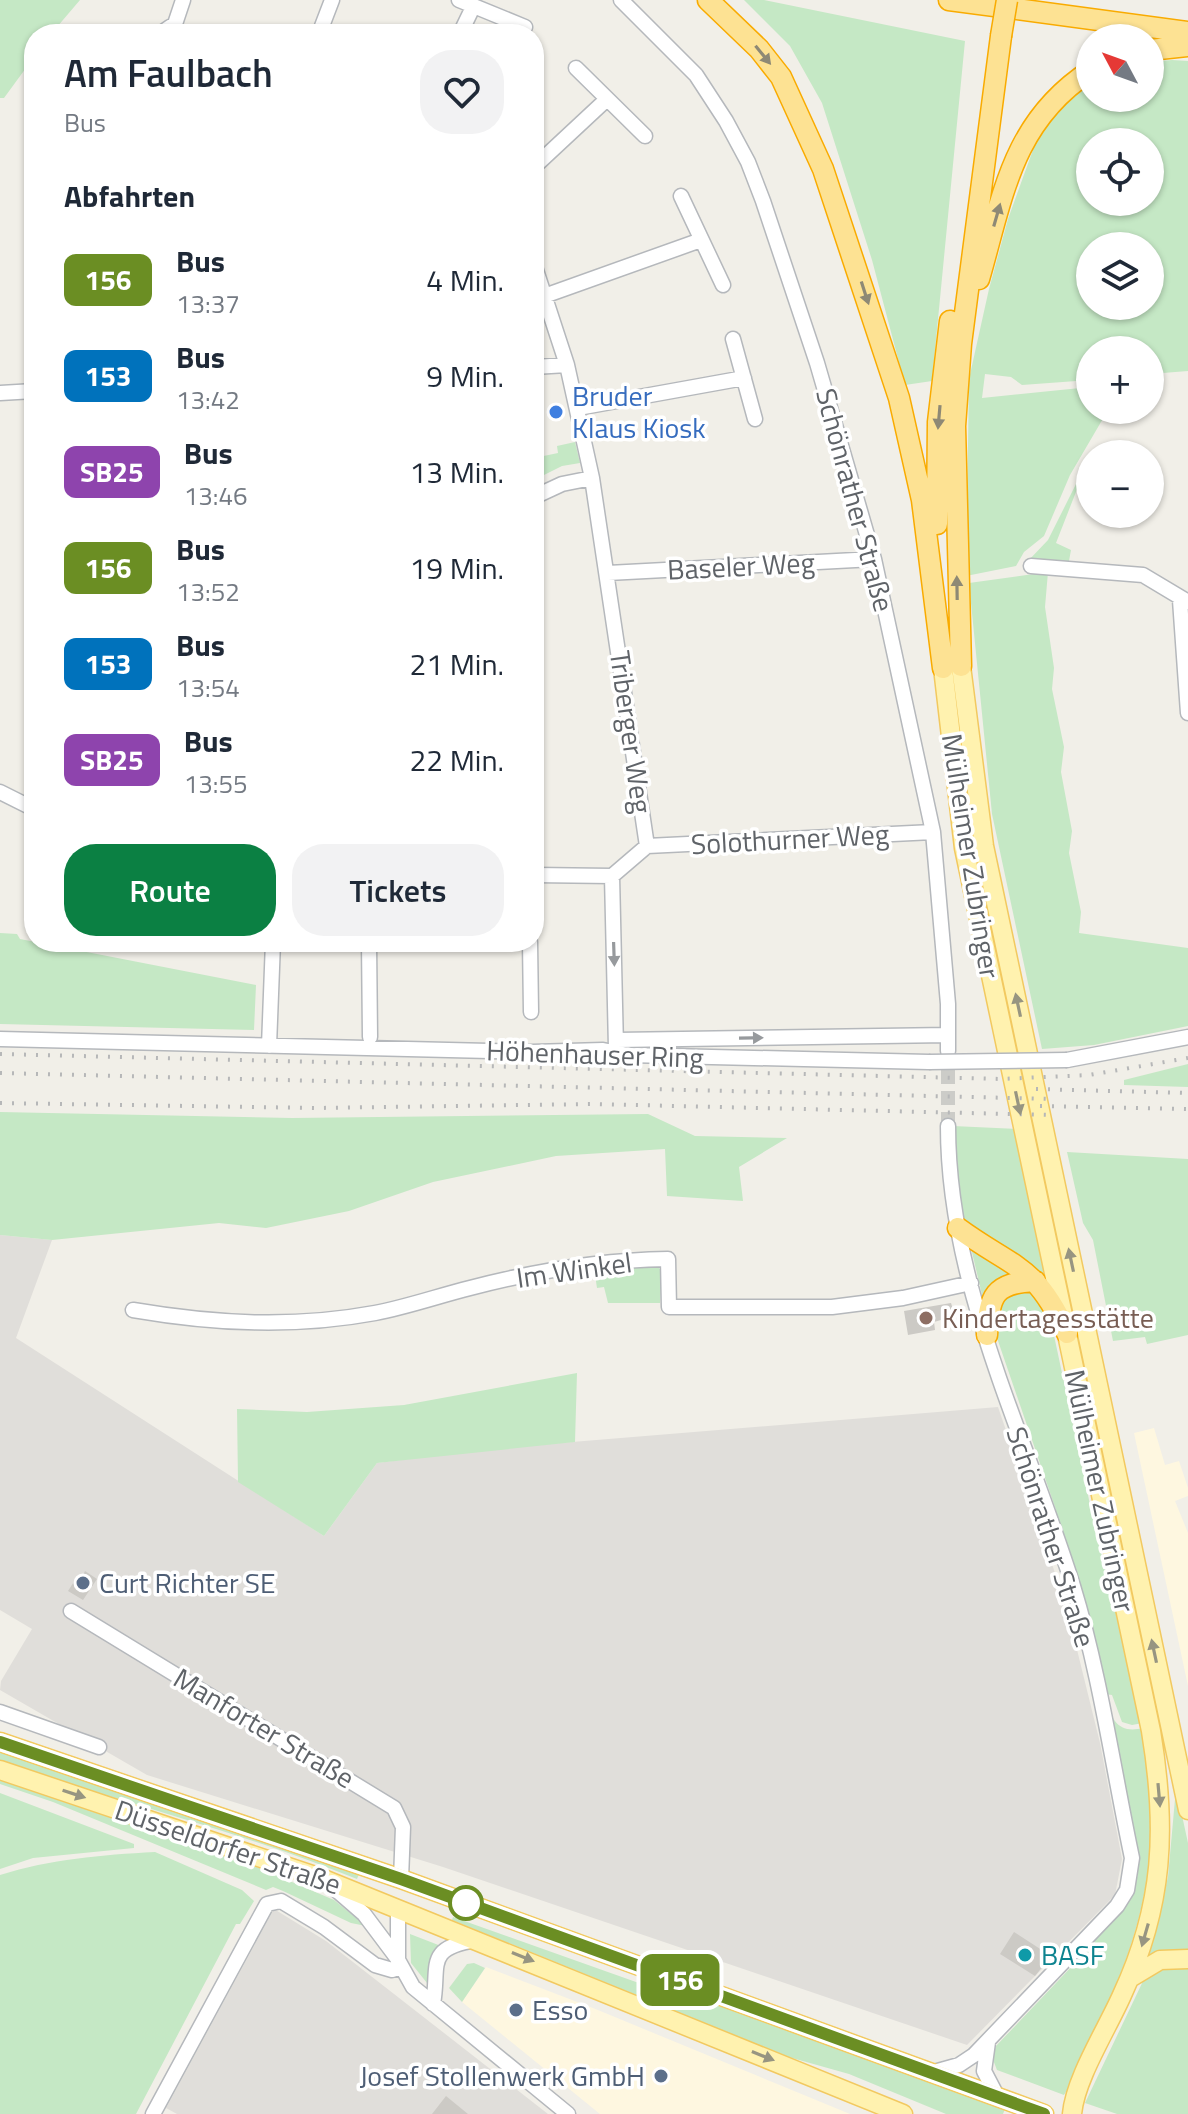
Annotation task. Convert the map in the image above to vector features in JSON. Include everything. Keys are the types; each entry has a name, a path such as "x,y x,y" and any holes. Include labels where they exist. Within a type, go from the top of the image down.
{"highway":[{"path":"708,0 759,49 781,77 823,169 899,398 922,500 949,665"},
{"path":"949,0 1188,32"},
{"path":"949,665 961,344 996,35 996,0"},
{"path":"949,665 936,487 938,422 996,35 1007,0"},
{"path":"1164,49 1188,46"},
{"path":"961,344 1017,153 1027,133 1055,97 1076,81"},
{"path":"958,1228 1021,1266 1046,1292 1067,1333"},
{"path":"987,1335 989,1304 998,1290 1012,1282 1035,1281"}],"main road":[{"name":"Mülheimer Zubringer","path":"949,665 964,848 1151,1731 1159,1791 1162,1832 1157,1890 1130,1978 1077,2093 1072,2114"},
{"name":"Mülheimer Zubringer","path":"949,665 984,846 1188,1810"},
{"name":"Düsseldorfer Straße","path":"0,1742 401,1879 1044,2114"},
{"name":"Düsseldorfer Straße","path":"0,1770 321,1878 903,2114"},
{"path":"398,1908 401,1879"},
{"path":"1130,1978 1160,1960 1188,1959"}],"street":[{"path":"174,24 183,0"},
{"path":"323,24 332,0"},
{"name":"Schönrather Straße","path":"621,0 696,75 748,162 817,363 874,559 933,832 948,1051"},
{"path":"462,24 466,3 518,24"},
{"path":"576,68 645,136"},
{"path":"544,158 607,99"},
{"path":"681,196 723,285"},
{"path":"547,295 701,240"},
{"name":"Triberger Weg","path":"544,288 578,408 592,478 647,846 612,876"},
{"path":"733,339 755,419"},
{"path":"544,366 567,365"},
{"path":"578,408 744,378"},
{"path":"0,393 24,392"},
{"path":"544,492 562,484 592,478"},
{"name":"Baseler Weg","path":"608,573 874,559"},
{"path":"1031,566 1143,575 1184,601 1188,713"},
{"path":"1,793 24,804"},
{"name":"Solothurner Weg","path":"647,846 933,832"},
{"path":"544,875 612,876 616,1046"},
{"path":"269,1046 273,952"},
{"path":"369,952 370,1037"},
{"path":"530,952 531,1012"},
{"name":"Höhenhauser Ring","path":"0,1039 269,1046 616,1046 948,1035"},
{"name":"Höhenhauser Ring","path":"616,1046 929,1062 1067,1060 1188,1037"},
{"name":"Schönrather Straße","path":"934,2072 959,2065 988,2041 1117,1906 1127,1890 1132,1858 1072,1584 1009,1410 971,1283 951,1194 948,1126"},
{"name":"Im Winkel","path":"133,1310 238,1323 331,1320 378,1313 526,1274 623,1260 668,1259 669,1307 832,1307 903,1298 971,1283"},
{"name":"Manforter Straße","path":"71,1611 394,1808 403,1827 401,1879"},
{"path":"0,1712 99,1747"},
{"path":"321,1878 364,1914 413,1987 568,2114"},
{"name":"Düsseldorfer Straße","path":"153,2114 263,1909 273,1900 281,1901 324,1927 375,1965 392,1970 399,1963"},
{"path":"398,1908 395,1934 399,1963"},
{"path":"433,2004 433,1970 439,1956 456,1943 477,1939"},
{"path":"988,2041 983,2064 997,2096"}],"shaded area":[{"path":"0,1235 52,1240 16,1338 324,1536 377,1463 488,1449 998,1407 1066,1605 1100,1743 1122,1859 1115,1895 967,2045 443,1867 147,1775 0,1690 1,1681 32,1629 0,1610"},
{"path":"1154,1428 1165,1465 1179,1461 1188,1488 1188,1496 1175,1501 1188,1533 1188,1686 1134,1433"},
{"path":"274,1909 326,1941 548,2114 177,2114 166,2108"},
{"path":"486,1967 850,2114 600,2114 462,2002"}],"green space":[{"path":"0,0 80,0 60,24 24,24 24,71 4,98 0,98"},
{"path":"744,0 764,0 965,41 932,381 905,385 872,260 822,103 790,46"},
{"path":"1164,61 1188,61 1188,371 1164,373 1164,336 1076,336 1076,381 1022,385 1011,377 985,374 982,398 1076,388 1076,424 1100,424 1090,440 1076,440 1076,465 1044,536 1024,552 1016,566 966,576 969,379 1008,219 1038,136 1063,103 1076,93 1076,112 1164,112"},
{"path":"575,442 580,463 562,466 544,475 544,456 558,453 557,446"},
{"path":"1076,484 1076,492 1056,543 1071,550 1069,561 1028,561 1048,540"},
{"path":"1048,572 1045,607 1054,668 1052,689 1064,747 1061,772 1072,831 1069,853 1081,912 1079,933 1188,948 1188,1026 1094,1045 1042,1049 992,814 969,583"},
{"path":"0,933 17,934 24,940 24,952 87,952 256,985 254,1030 0,1024"},
{"path":"1188,1064 1188,1087 1124,1085 1124,1080"},
{"path":"0,1112 292,1118 648,1114 695,1136 787,1138 739,1167 743,1201 667,1196 665,1149 556,1156 433,1182 349,1211 266,1228 219,1223 52,1240 0,1235"},
{"path":"953,1126 1018,1129 1048,1283 965,1226 959,1206"},
{"path":"1067,1152 1188,1159 1188,1335 1147,1344 1145,1337 1113,1341 1093,1240 1083,1223"},
{"path":"971,1248 1022,1273 983,1299"},
{"path":"655,1264 662,1271 660,1303 608,1303 604,1287 597,1288 594,1268"},
{"path":"1014,1288 1036,1293 1052,1326 1098,1542 1127,1645 1143,1723 1132,1725 1122,1722 1112,1695 1104,1694 1053,1512 1056,1510 996,1335 992,1313"},
{"path":"577,1373 575,1442 377,1463 324,1536 238,1482 237,1409 307,1412 404,1405"},
{"path":"1105,1699 1108,1699 1111,1714 1118,1724 1128,1729 1143,1728 1152,1806 1151,1842 1147,1877 1131,1946 1102,2018 1064,2095 997,2070 992,2057 996,2046 1095,1942 1093,1940 1134,1890 1138,1873 1137,1851"},
{"path":"0,1752 359,1874 357,1879 224,1832 0,1763"},
{"path":"0,1780 231,1856 334,1900 366,1926 351,1923 273,1887 266,1890 53,1802 0,1784"},
{"path":"1176,1788 1188,1843 1188,1954 1148,1959 1168,1877"},
{"path":"0,1793 134,1844 134,1848 33,1858 0,1869"},
{"path":"155,1852 242,1890 254,1901 240,1924 236,1924 136,2114 0,2114 0,1875 76,1859"},
{"path":"453,1917 636,1982 692,1995 1005,2109 1003,2114 946,2114 849,2074 785,2056 452,1920"},
{"path":"410,1934 441,1946 430,1964 427,1983 411,1963"},
{"path":"474,1963 485,1968 462,2002 449,1988 467,1964"},
{"path":"1188,1965 1188,2114 1117,2114 1085,2103 1144,1979 1151,1971"}],"building":[{"name":"Kindertagesstätte","path":"951,1303 955,1316 934,1322 935,1330 908,1335 904,1311"},
{"name":"Curt Richter SE","path":"85,1571 97,1579 83,1600 68,1591"},
{"name":"BASF","path":"1014,1932 1051,1956 1035,1976 1000,1954"},
{"path":"446,2096 468,2114 432,2114"}],"tunnel":[{"path":"948,1051 948,1126"}],"railway":[{"path":"0,1054 1001,1079 1089,1075 1188,1058"},
{"path":"0,1073 1052,1099"},
{"path":"1036,1089 1188,1093"},
{"path":"0,1103 316,1108 593,1104 1052,1115"},
{"path":"1040,1106 1188,1109"}],"bus line":[{"name":"156","path":"0,1742 401,1879 1044,2114"}],"place":[{"name":"Bruder Klaus Kiosk","path":"556,412"},
{"name":"Kindertagesstätte","path":"926,1318"},
{"name":"Curt Richter SE","path":"83,1583"},
{"name":"BASF","path":"1025,1955"},
{"name":"Esso","path":"516,2010"},
{"name":"Josef Stollenwerk GmbH","path":"661,2076"}]}
